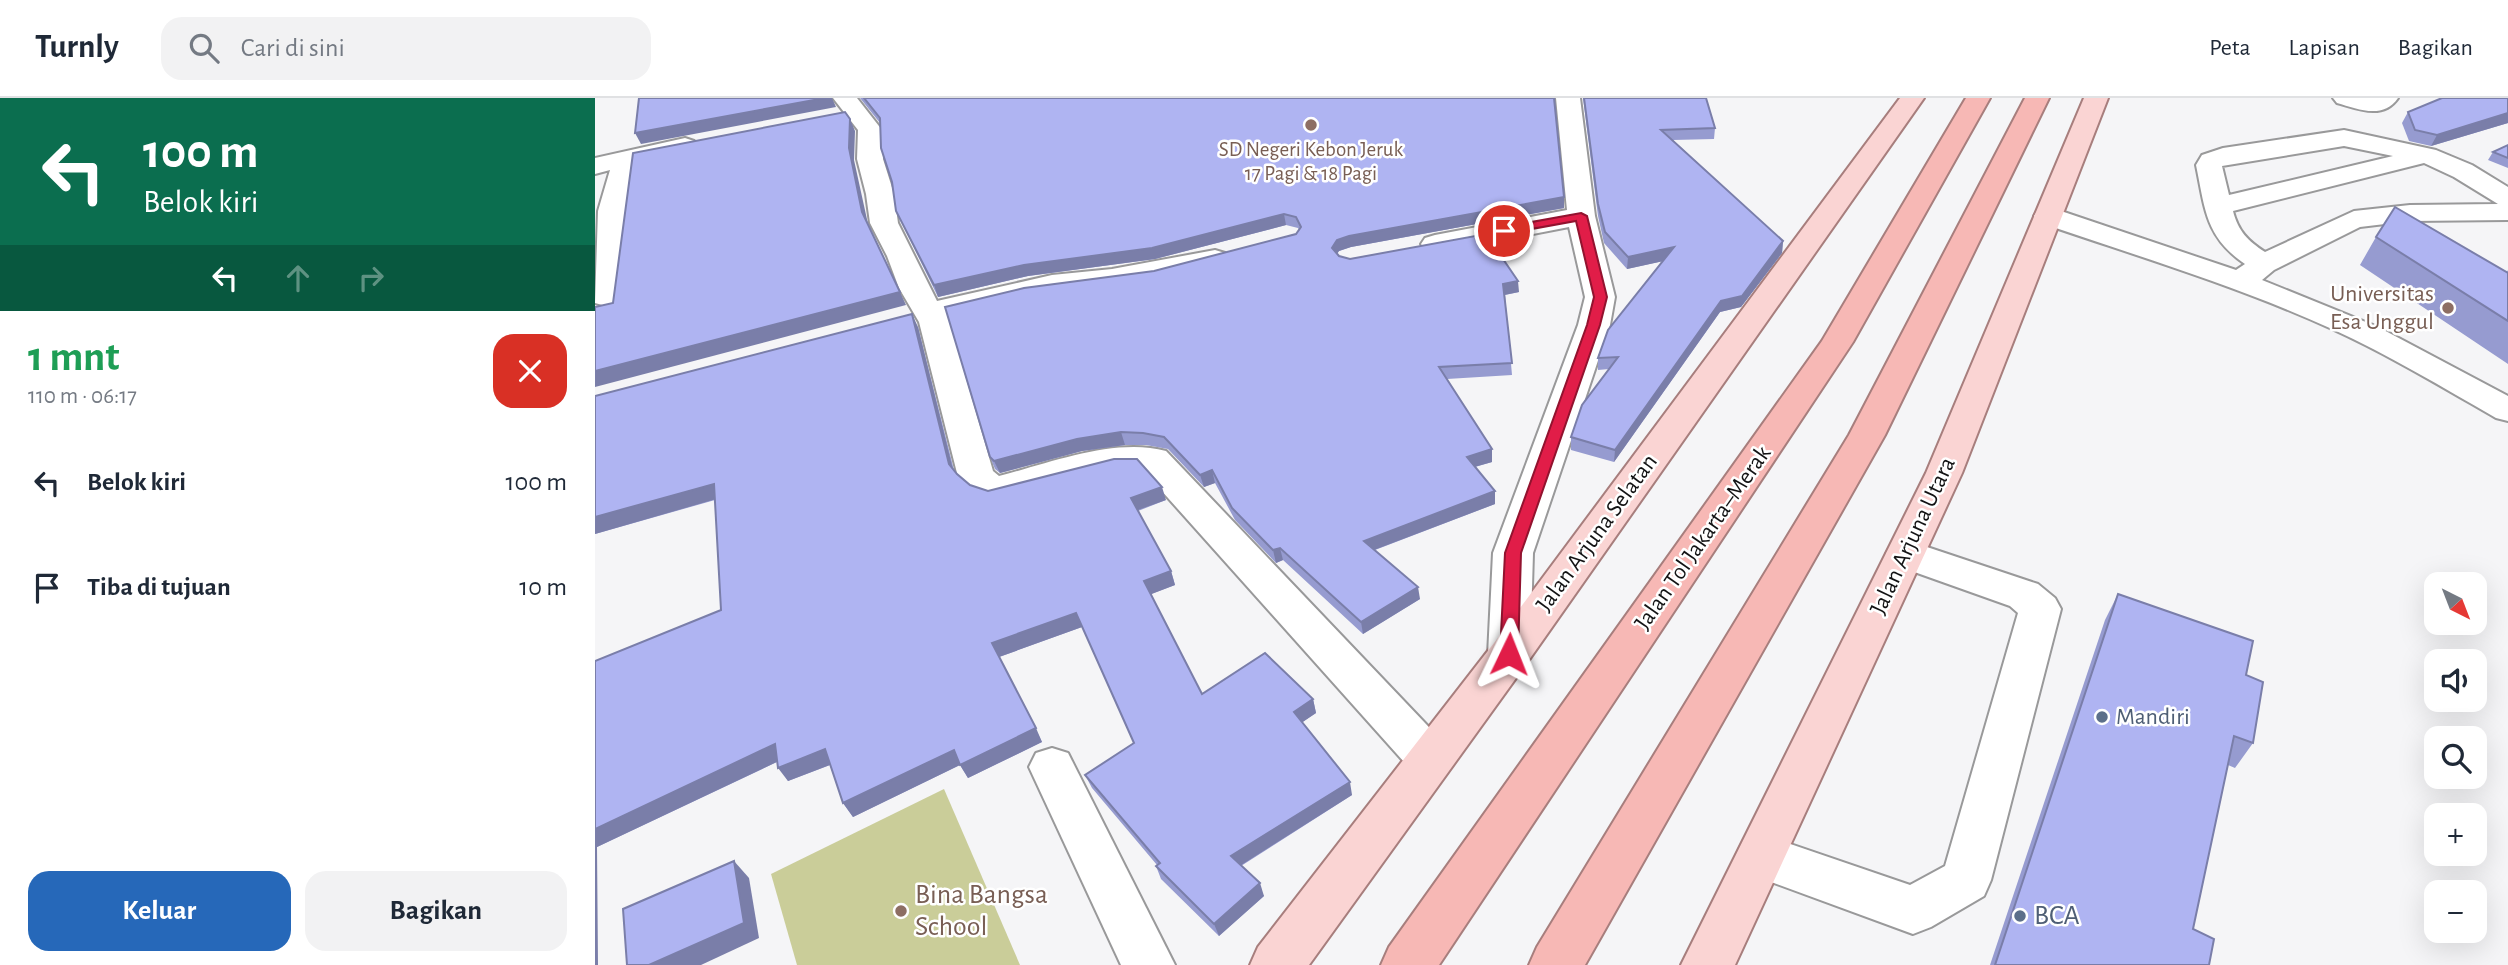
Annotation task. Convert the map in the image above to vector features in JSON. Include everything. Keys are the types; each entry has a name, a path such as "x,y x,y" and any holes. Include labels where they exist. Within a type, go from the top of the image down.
{"highway":[{"name":"Jalan Tol Jakarta–Merak","path":"1408,965 1837,342 1977,98"},
{"path":"1556,965 1867,435 2037,98"}],"main road":[{"name":"Jalan Arjuna Selatan","path":"1277,965 1509,654 1912,98"},
{"name":"Jalan Arjuna Utara","path":"1708,965 1944,473 2096,98"}],"street":[{"path":"1509,654 1513,553 1590,337 1600,297 1581,216 1568,98"},
{"path":"2345,98 2378,105 2386,98"},
{"path":"844,110 870,130 870,159 880,194 884,223 902,256 914,288 918,316 976,477 993,490 1118,458 1153,459 1429,758"},
{"path":"2252,273 2221,224 2209,166 2211,161 2223,156 2344,138 2427,155 2463,171 2508,198"},
{"path":"595,166 627,157 711,142"},
{"path":"2218,206 2427,155"},
{"path":"606,297 612,211 627,157"},
{"path":"2252,273 2354,219 2410,213 2508,212"},
{"path":"1405,249 1581,216"},
{"path":"2048,216 2252,273 2508,410"},
{"path":"918,316 1002,293 1052,284 1112,278 1210,260 1236,252"},
{"path":"1761,856 1913,910 1966,880 2040,609 2024,595 1906,554"},
{"path":"1052,767 1148,965"}],"green space":[{"name":"Bina Bangsa School","path":"944,789 1020,965 797,965 771,874"}],"building":[{"path":"639,98 825,98 635,133"},
{"path":"864,98 1554,98 1564,197 1349,236 1337,240 1332,248 1339,256 1350,259 1486,234 1518,281 1503,284 1512,363 1439,367 1492,449 1467,457 1495,491 1364,541 1418,587 1361,622 1280,548 1273,550 1232,508 1212,470 1200,475 1164,437 1121,432 1077,439 994,461 990,457 945,307 1024,288 1154,271 1296,234 1301,227 1296,217 1284,214 1152,248 1024,265 934,285 896,211 892,182 881,148 880,118"},
{"path":"1584,98 1706,98 1715,128 1661,130 1783,241 1742,296 1721,301 1615,450 1571,437 1582,405 1618,357 1598,358 1608,330 1674,247 1628,257 1605,232 1598,204"},
{"path":"2442,98 2508,98 2508,113 2437,135 2415,130 2408,112"},
{"path":"845,112 850,119 849,148 862,212 900,292 595,371 595,307 613,303 633,153"},
{"path":"2508,145 2508,158 2493,152"},
{"path":"2395,207 2508,273 2508,321 2376,237"},
{"path":"912,314 949,464 957,474 970,485 988,491 1114,459 1137,459 1162,487 1131,498 1171,571 1144,581 1202,694 1265,653 1313,699 1294,712 1350,782 1231,856 1260,883 1214,924 1156,866 1160,863 1085,775 1134,743 1076,613 992,643 1036,728 960,765 954,750 843,803 825,749 778,768 775,744 595,829 595,661 721,610 714,484 595,517 595,396"},
{"path":"2118,594 2253,641 2246,675 2263,682 2253,743 2234,736 2193,929 2214,939 2209,965 1995,965"},
{"path":"734,861 744,923 649,965 627,965 623,909"}],"place":[{"name":"SD Negeri Kebon Jeruk 17 Pagi & 18 Pagi","path":"1311,125"},
{"name":"Universitas Esa Unggul","path":"2448,308"},
{"name":"Mandiri","path":"2102,717"},
{"name":"Bina Bangsa School","path":"901,911"},
{"name":"BCA","path":"2020,916"}],"route":[{"path":"1504,231 1581,216 1597,275 1600,297 1594,325 1513,553 1509,654"}]}
